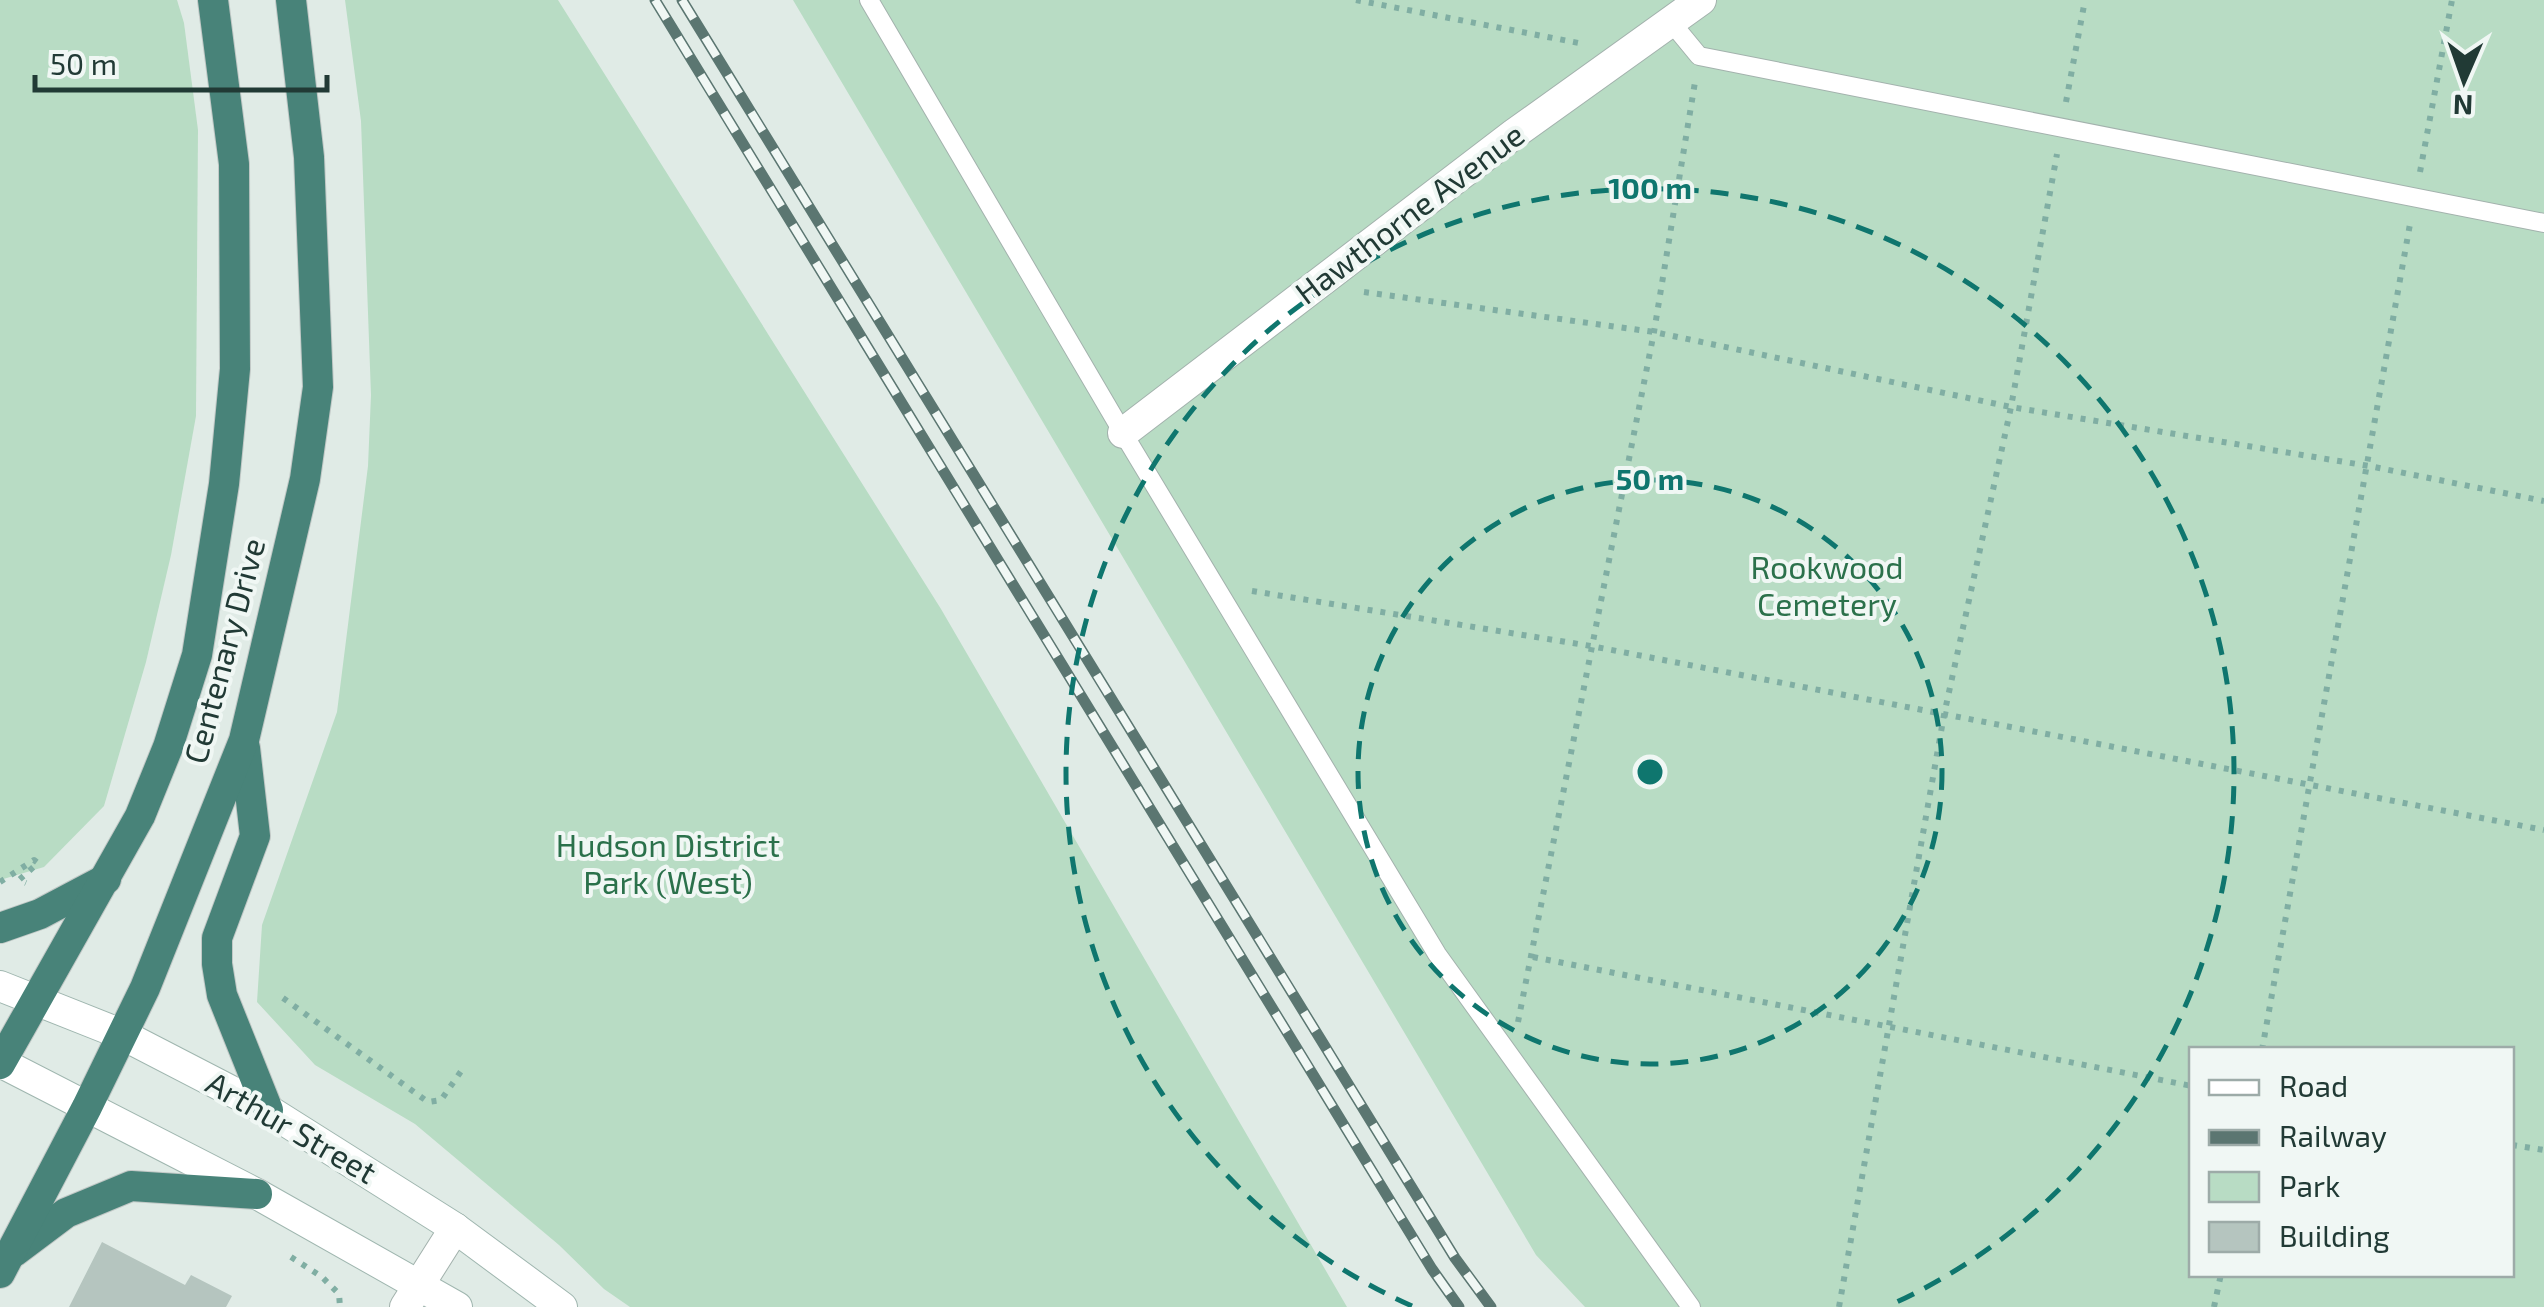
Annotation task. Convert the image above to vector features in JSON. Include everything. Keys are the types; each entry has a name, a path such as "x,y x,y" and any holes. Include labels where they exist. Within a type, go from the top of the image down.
{"highway":[{"name":"Centenary Drive","path":"0,1063 140,816 168,747 197,655 224,484 235,368 234,164 213,0"},
{"name":"Centenary Drive","path":"4,1265 121,1034 175,915 244,740 306,479 318,387 309,157 291,0"},
{"path":"244,740 255,836 217,938 217,964 222,994 268,1110"},
{"path":"0,928 40,914 108,878"},
{"path":"4,1265 66,1213 131,1186 257,1194"}],"main road":[{"name":"Hawthorne Avenue","path":"1123,432 1514,134 1701,0"},
{"name":"Arthur Street","path":"0,986 121,1034 268,1110 456,1228 562,1307"},
{"path":"0,1063 257,1194 412,1296 457,1307"},
{"path":"412,1296 456,1228"}],"lane":[{"path":"869,0 1437,954 1690,1307"},
{"path":"1671,22 1700,56 2544,223"}],"path":[{"path":"1356,0 1630,52"},
{"path":"1839,1307 1944,715 2011,407 2085,0"},
{"path":"2263,1047 2452,0"},
{"path":"1510,1058 1654,332 1700,56"},
{"path":"1316,285 1654,332 2011,407 2369,466 2544,502"},
{"path":"1216,586 1591,646 2544,830"},
{"path":"0,882 16,878 32,886"},
{"path":"1533,957 2189,1085"},
{"path":"282,998 428,1102 441,1100 464,1067"},
{"path":"2514,1144 2544,1150"},
{"path":"289,1256 322,1276 339,1294 340,1307"},
{"path":"2214,1307 2219,1277"}],"green space":[{"path":"0,0 177,0 184,23 198,130 196,416 171,555 146,662 104,806 44,867 0,880"},
{"name":"Hudson District Park (West)","path":"345,0 558,0 941,609 1347,1307 630,1307 604,1289 559,1245 415,1124 315,1065 257,1002 262,925 337,712 368,466 371,395 361,121"},
{"name":"Rookwood Cemetery","path":"793,0 2544,0 2544,1307 1585,1307 1536,1255"}],"building":[{"path":"102,1242 185,1285 191,1275 232,1296 226,1307 69,1307"}],"railway":[{"path":"655,0 1432,1269 1459,1307"},
{"path":"682,0 1455,1258 1491,1307"}]}
